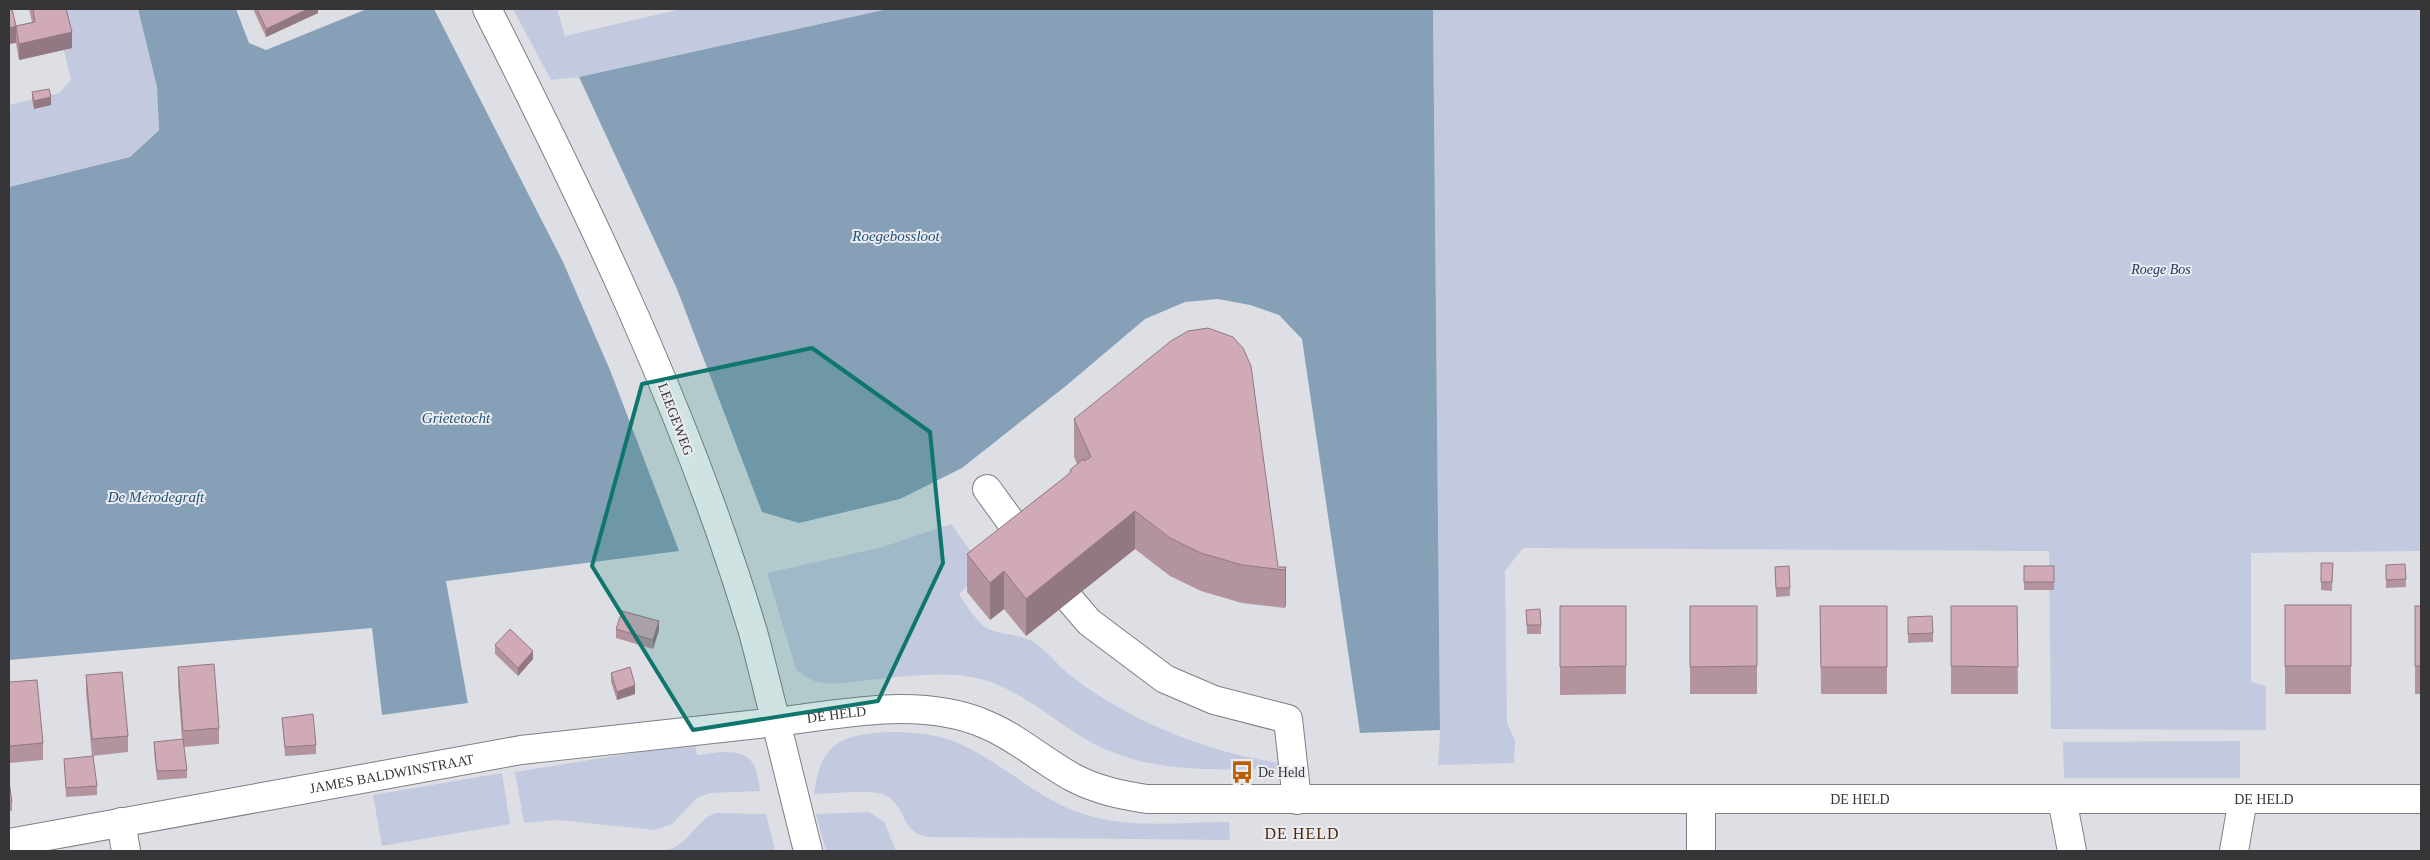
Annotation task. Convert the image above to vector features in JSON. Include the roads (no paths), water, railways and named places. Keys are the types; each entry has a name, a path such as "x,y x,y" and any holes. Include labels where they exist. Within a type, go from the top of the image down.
{"main road":[{"name":"LEEGEWEG","path":"487,9 620,285 672,406 735,578 753,633 808,851"},
{"path":"987,489 1027,544"},
{"path":"1071,601 1089,622 1165,680 1214,700 1288,719 1297,800"},
{"name":"DE HELD","path":"776,722 883,710 909,709 961,716 986,724 1010,736 1074,778 1122,795 1147,799 2421,799"},
{"name":"JAMES BALDWINSTRAAT","path":"9,843 521,750 776,722"},
{"path":"1700,799 1701,851"},
{"path":"2062,799 2072,851"},
{"path":"2234,851 2243,799"},
{"path":"121,822 126,851"}],"water":[{"path":"138,9 236,9 249,43 266,50 367,9 434,9 563,262 610,370 679,551 446,581 468,703 382,715 372,628 9,660 9,187 130,157 159,130 157,87"},
{"name":"Roegebossloot","path":"888,9 1433,9 1440,730 1360,733 1302,339 1279,315 1250,305 1218,299 1185,302 1145,319 1067,385 962,468 900,499 799,523 762,512 677,289 579,77"}],"place":[{"name":"De Held","path":"1242,772"}],"district":[{"name":"DE HELD","path":"1302,833"}],"park label":[{"name":"Roege Bos","path":"2161,269"}],"water label":[{"name":"Grietetocht","path":"456,418"},
{"name":"De Mérodegraft","path":"156,497"}]}
